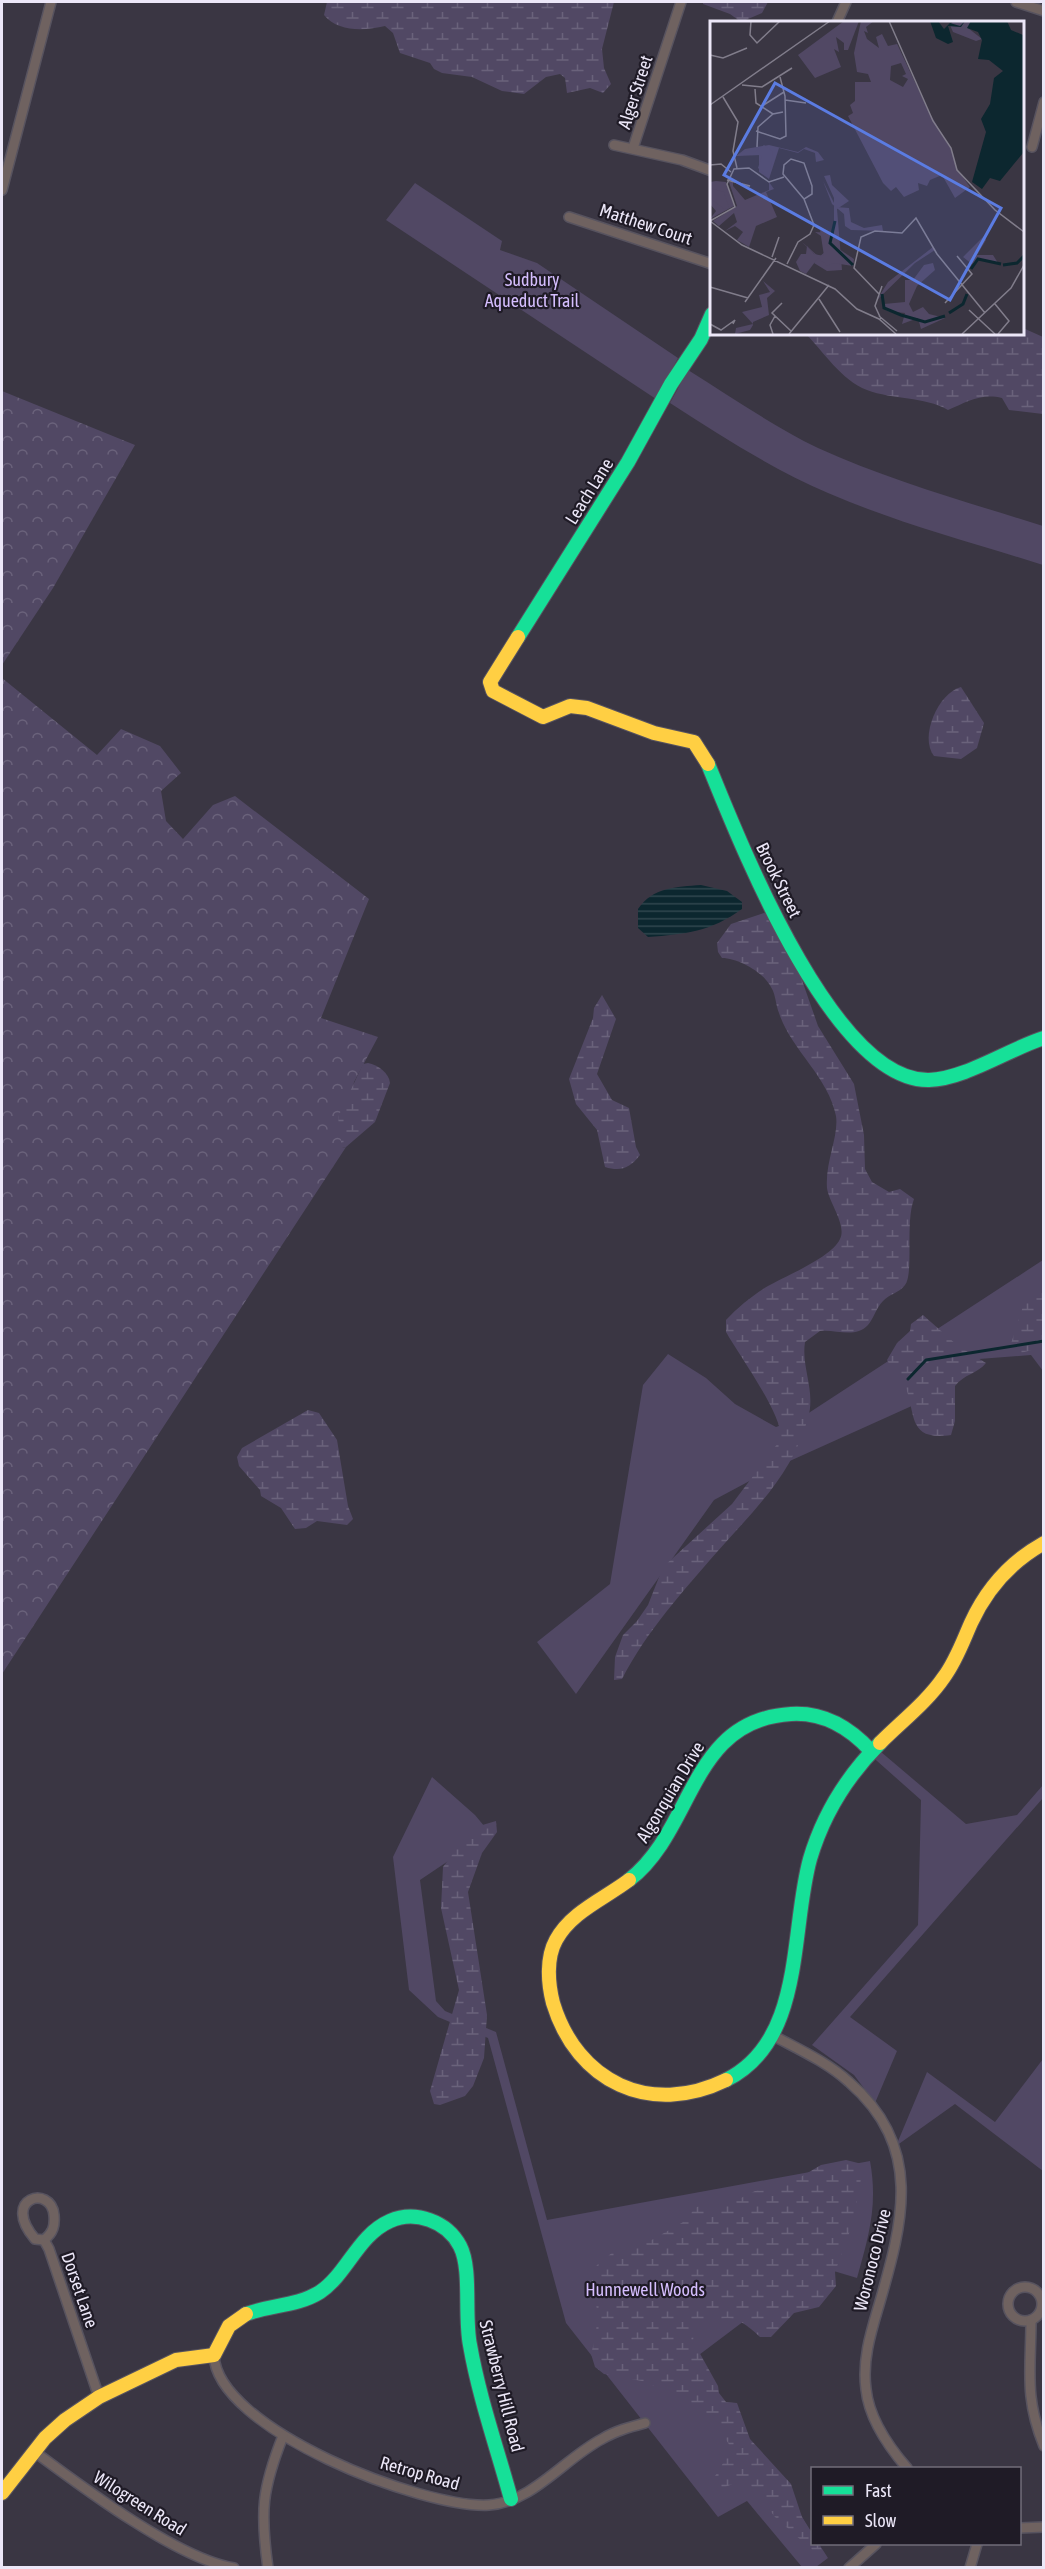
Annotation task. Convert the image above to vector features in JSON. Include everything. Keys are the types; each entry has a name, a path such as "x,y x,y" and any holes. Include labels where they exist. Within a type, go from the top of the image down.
{"street":[{"path":"2,190 51,2"},
{"name":"Alger Street","path":"681,2 633,148 682,160 710,170"},
{"path":"837,21 846,2"},
{"path":"1016,2 1044,11"},
{"path":"1032,147 1044,102"},
{"path":"614,145 633,148"},
{"name":"Matthew Court","path":"569,217 710,263"},
{"name":"Leach Lane","path":"490,682 628,462 671,384 701,339 710,319"},
{"name":"Brook Street","path":"490,682 493,691 543,717 570,706 587,708 654,733 694,742 706,758 767,900 809,978 852,1040 896,1074 926,1080 972,1068 1026,1043 1044,1038"},
{"name":"Algonquian Drive","path":"871,1751 847,1728 814,1715 774,1715 741,1728 724,1740 706,1760 668,1834 645,1866 618,1891 573,1916 559,1932 555,1943 550,1987 561,2029 585,2062 620,2086 646,2094 665,2096 685,2095 711,2088 745,2068 772,2035 786,1996 813,1853 835,1801 871,1751 921,1705 942,1680 957,1656 981,1602 997,1580 1016,1561 1044,1543"},
{"name":"Woronoco Drive","path":"772,2035 829,2067 851,2084 880,2119 897,2156 903,2184 902,2211 892,2260 867,2349 865,2376 874,2418 888,2444 905,2467"},
{"name":"Dorset Lane","path":"36,2198 48,2200 53,2206 55,2224 51,2235 44,2240 35,2239 21,2224 19,2213 22,2206 36,2198"},
{"name":"Strawberry Hill Road","path":"214,2355 231,2324 242,2317 301,2302 329,2284 381,2225 406,2215 422,2216 454,2237 462,2252 467,2274 466,2323 512,2499"},
{"name":"Dorset Lane","path":"44,2240 62,2282 99,2397"},
{"path":"1031,2320 1027,2370 1029,2394 1044,2446"},
{"path":"2,2493 45,2438 65,2420 99,2397 176,2360 214,2355"},
{"name":"Retrop Road","path":"214,2355 215,2368 223,2385 244,2408 283,2436 338,2463 431,2497 489,2505 519,2497 602,2438 645,2422"},
{"path":"268,2568 261,2520 269,2471 283,2436"},
{"name":"Wilogreen Road","path":"35,2452 79,2484 176,2545 222,2566 234,2568"},
{"path":"1021,2528 1044,2527"},
{"path":"849,2568 875,2545"},
{"path":"970,2568 977,2545"}],"green space":[{"path":"327,2 614,2 602,49 604,68 611,84 603,93 590,88 567,93 565,78 560,74 546,77 524,94 502,91 472,77 442,73 434,69 430,63 400,53 393,33 385,26 352,29 336,25 324,15"},
{"path":"703,2 768,2 762,13 743,21 703,4"},
{"name":"Sudbury Aqueduct Trail","path":"415,183 502,241 500,250 537,263 678,358 656,399 386,220"},
{"path":"1024,328 1043,337 1043,414 1009,410 1002,398 994,397 974,399 948,410 929,402 867,390 841,373 806,334 1024,334"},
{"path":"688,370 768,421 818,448 901,481 1043,526 1043,565 881,514 807,484 767,463 670,403"},
{"path":"2,391 135,445 53,588 2,665"},
{"path":"2,678 97,755 121,729 160,746 181,773 161,791 166,821 183,839 213,805 235,796 369,899 321,1018 378,1037 354,1082 342,1148 346,1147 2,1674"},
{"path":"961,687 984,723 977,748 961,759 934,756 929,738 933,717 945,698"},
{"path":"764,913 780,917 818,1026 854,1084 864,1135 865,1169 872,1182 889,1192 900,1189 914,1199 910,1221 908,1279 903,1288 883,1301 863,1329 851,1333 820,1331 805,1342 810,1408 801,1438 792,1457 758,1506 666,1612 642,1645 622,1679 614,1680 615,1657 623,1635 648,1605 663,1567 732,1504 781,1439 780,1428 768,1401 726,1332 726,1320 751,1297 828,1253 840,1239 842,1233 827,1188 828,1169 836,1132 836,1116 832,1102 785,1026 770,985 752,968 734,960 722,958 718,952 717,943 731,924"},
{"path":"602,995 616,1019 597,1074 612,1100 629,1108 636,1147 640,1155 629,1166 620,1169 605,1167 597,1130 576,1104 569,1079 593,1018 594,1008"},
{"path":"368,1063 382,1070 388,1076 390,1083 375,1122 342,1148 338,1117 363,1064"},
{"path":"1043,1260 1043,1371 1031,1355 966,1360 925,1400 772,1469 714,1500 576,1694 537,1642 610,1584 643,1385 668,1354 706,1378 735,1404 776,1427 801,1418"},
{"path":"1043,1278 1043,1347 1013,1355 1009,1350 1023,1306"},
{"path":"923,1315 958,1346 986,1363 955,1386 955,1421 951,1435 937,1436 921,1430 913,1417 906,1388 887,1360 897,1343 910,1331 911,1324"},
{"path":"308,1410 319,1413 337,1440 348,1506 353,1519 347,1525 317,1521 306,1528 295,1529 281,1508 261,1496 260,1490 239,1466 237,1457 242,1448"},
{"path":"874,1746 966,1824 1017,1815 1043,1785 1043,1798 850,2017 897,2051 875,2103 854,2075 812,2045 918,1925 921,1800 868,1753"},
{"name":"Hunnewell Woods","path":"432,1777 475,1815 490,1833 420,1880 436,2001 445,2011 496,2032 547,2220 870,2161 873,2206 857,2278 817,2266 683,2367 797,2509 811,2532 811,2545 820,2545 828,2558 816,2567 802,2567 747,2501 718,2517 566,2323 488,2038 438,2017 409,1990 393,1857"},
{"path":"496,1821 497,1832 482,1853 468,1892 487,2015 484,2058 473,2086 465,2096 440,2105 434,2104 430,2091 459,1990 441,1908 443,1867 463,1840 479,1826"},
{"path":"1043,2059 1043,2171 955,2104 896,2146 927,2072 995,2122"},
{"path":"846,2160 862,2164 860,2187 851,2228 835,2272 836,2286 819,2307 794,2313 771,2337 760,2337 743,2323 728,2318 713,2321 694,2332 693,2341 718,2386 719,2393 726,2402 737,2403 750,2439 791,2484 802,2517 811,2531 811,2545 820,2545 824,2554 819,2556 775,2517 751,2486 742,2480 723,2488 713,2488 710,2484 732,2449 721,2432 699,2411 647,2382 604,2374 595,2367 591,2354 596,2336 597,2310 591,2275 597,2265 613,2252 650,2241 685,2221 695,2208 703,2204 716,2207 729,2204 755,2191 780,2189 821,2165"}],"water":[{"path":"701,885 727,891 742,902 742,909 719,923 686,933 648,937 638,928 638,909 651,896 683,886"}],"waterway":[{"path":"908,1379 926,1360 1044,1341"}],"traffic: fast":[{"path":"518,637 628,462 671,384 701,339 710,319"},
{"path":"708,764 742,846 794,951 825,1001 858,1042 893,1070 929,1080 957,1075 1044,1038"},
{"path":"629,1880 651,1858 668,1833 696,1780 712,1756 732,1735 757,1721 791,1714 814,1716 845,1729 871,1751"},
{"path":"726,2080 751,2062 770,2039 782,2012 790,1982 804,1888 815,1843 829,1811 847,1782 880,1743"},
{"path":"246,2314 293,2303 320,2292 338,2275 369,2235 390,2221 420,2217 439,2224 454,2237 464,2256 468,2333 483,2403 511,2499"}],"traffic: slow":[{"path":"518,637 490,682 493,691 543,717 570,706 587,708 654,733 694,742 708,764"},
{"path":"880,1743 922,1703 944,1677 956,1658 977,1610 992,1587 1010,1567 1044,1543"},
{"path":"629,1880 570,1921 556,1940 549,1963 550,1988 564,2031 579,2054 598,2072 620,2085 644,2093 670,2095 698,2091 726,2080"},
{"path":"2,2493 45,2438 65,2420 99,2397 176,2360 214,2355 229,2326 246,2314"}]}
